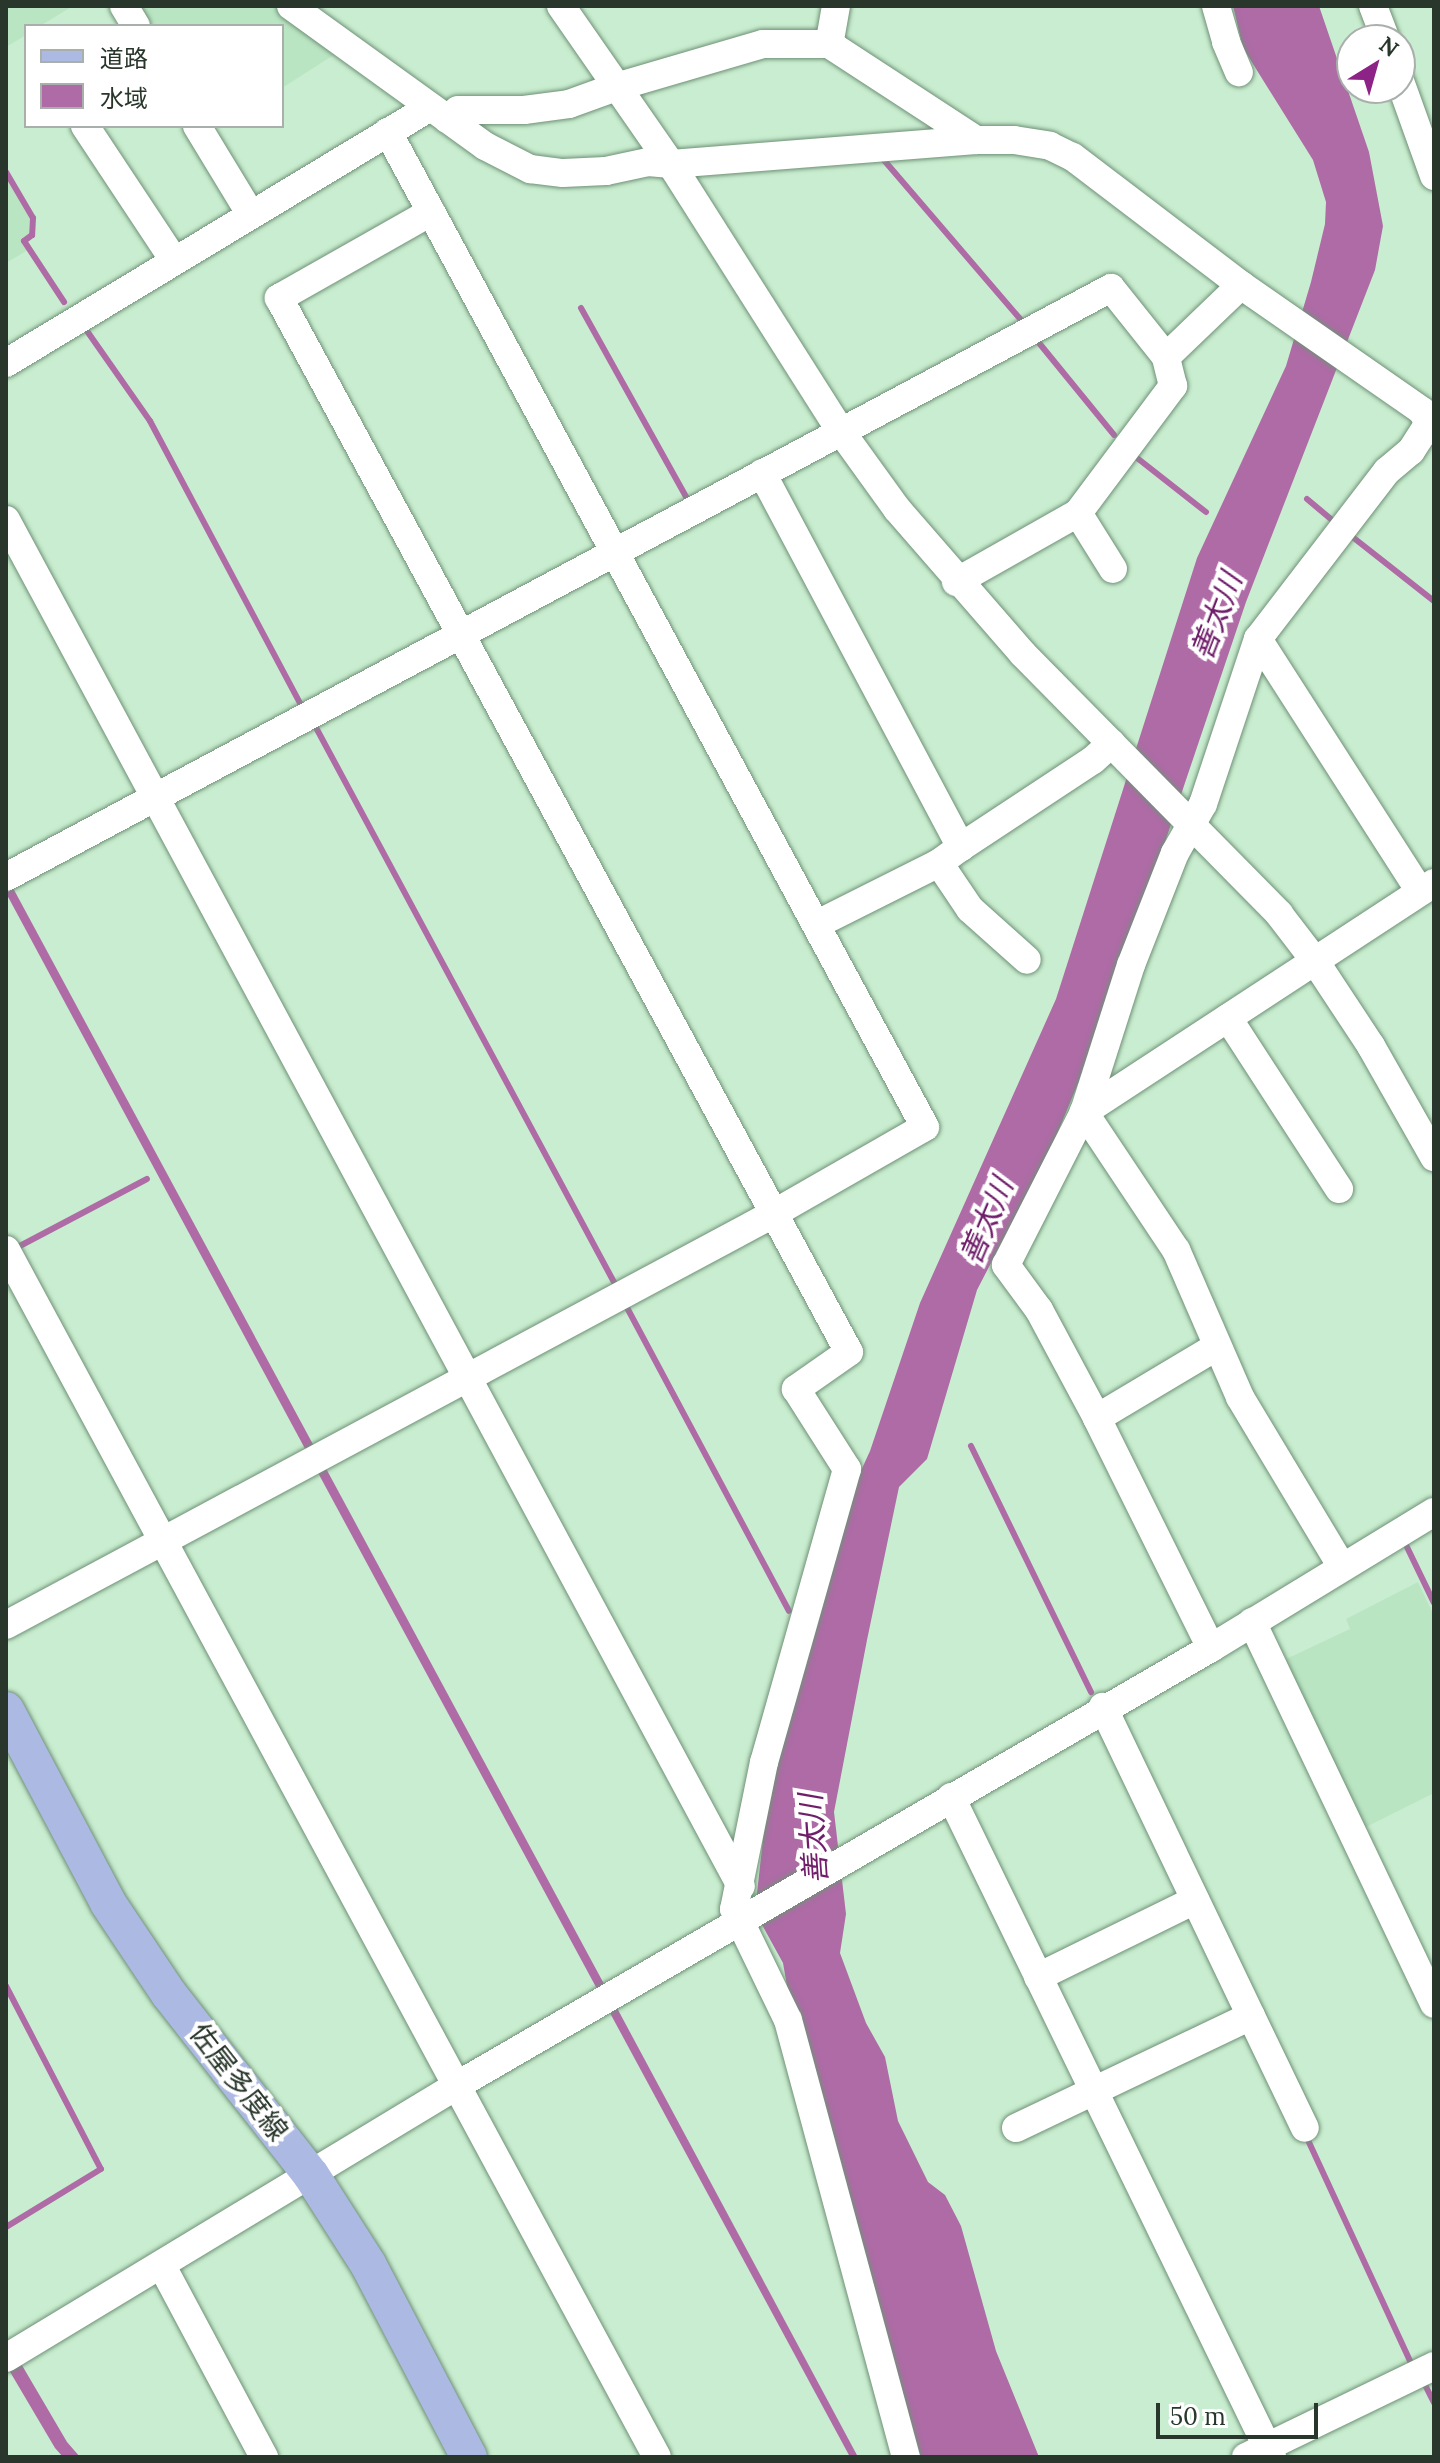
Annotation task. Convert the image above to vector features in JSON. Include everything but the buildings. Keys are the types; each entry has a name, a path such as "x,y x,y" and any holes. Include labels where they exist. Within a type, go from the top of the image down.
{"main road":[{"name":"佐屋多度線","path":"6,1710 108,1903 169,1994 311,2175 368,2264 469,2457"}],"street":[{"path":"124,6 135,24"},
{"path":"291,6 485,146 530,169 563,173 606,171 648,162 671,164 976,140 1014,140 1050,146 1073,157 1241,285 1422,411 1433,424 1411,451 1387,471 1258,639 1203,804 1188,819 1131,965 1084,1112 1006,1265 1039,1310 1097,1418 1211,1648"},
{"path":"561,6 671,164 840,430 897,509 956,582 1279,914 1315,961 1371,1046 1434,1157"},
{"path":"829,44 836,6"},
{"path":"1216,6 1226,42 1239,72"},
{"path":"6,363 173,259 388,132 439,113 524,110 569,104 763,44 829,44 976,140"},
{"path":"1409,104 1433,167"},
{"path":"86,128 173,259"},
{"path":"198,128 250,213"},
{"path":"6,1625 773,1214 925,1127 388,132"},
{"path":"431,212 279,298 463,633 849,1352 796,1389 847,1469 764,1762 734,1909 746,1919 788,2020 906,2457"},
{"path":"1166,357 1241,285"},
{"path":"9,875 1111,288 1166,357 1173,386 1078,513 956,582"},
{"path":"762,473 950,855 970,909 1027,960"},
{"path":"1078,513 1113,569"},
{"path":"6,520 741,1886"},
{"path":"1084,1112 1427,887 1258,639"},
{"path":"817,924 950,855 1093,760 1120,751"},
{"path":"1228,1018 1339,1189"},
{"path":"1084,1112 1176,1250 1240,1397 1342,1567"},
{"path":"6,1250 657,2457"},
{"path":"1097,1418 1216,1347"},
{"path":"12,2355 456,2086 746,1919 1103,1707 1211,1648 1434,1512"},
{"path":"1252,1622 1434,2004"},
{"path":"1103,1707 1305,2128"},
{"path":"951,1797 1093,2091 1262,2454 1434,2366"},
{"path":"1038,1977 1195,1900"},
{"path":"1016,2128 1251,2016"},
{"path":"162,2266 264,2457"}],"shaded area":[{"path":"6,6 73,6 43,24 24,24 24,36 6,47"},
{"path":"129,6 278,6 340,51 284,87 284,24 140,24"},
{"path":"6,176 30,216 29,233 22,240 28,250 6,263"},
{"path":"1418,1582 1434,1616 1434,1793 1362,1829 1284,1660 1350,1629 1346,1619"}],"water":[{"name":"善太川","path":"1233,6 1319,6 1336,56 1336,104 1353,104 1369,152 1383,226 1375,270 1246,602 1107,1014 1055,1139 977,1290 927,1459 899,1487 834,1812 846,1914 840,1953 866,2023 885,2057 898,2121 928,2182 945,2195 961,2226 996,2351 1039,2457 921,2457 904,2415 871,2275 788,1992 783,1963 761,1923 756,1902 767,1803 838,1521 870,1451 920,1303 1056,999 1197,558 1286,366 1311,282 1325,224 1326,202 1313,160 1243,48"},
{"path":"6,875 858,2457 850,2457 310,1458 6,893"},
{"path":"6,2338 67,2442 80,2457 63,2457 55,2448 6,2365"}],"waterway":[{"path":"883,159 1021,320"},
{"path":"6,172 33,218 32,235 24,241 64,302"},
{"path":"581,308 689,502"},
{"path":"87,331 150,421 303,709"},
{"path":"1035,338 1114,435"},
{"path":"1132,454 1206,512"},
{"path":"1307,499 1334,522"},
{"path":"1350,535 1434,601"},
{"path":"313,722 616,1286"},
{"path":"16,1248 147,1179"},
{"path":"624,1302 789,1611"},
{"path":"971,1446 1091,1692"},
{"path":"1406,1545 1434,1603"},
{"path":"6,1986 101,2169 6,2227"},
{"path":"1307,2138 1413,2367"},
{"path":"1422,2379 1434,2403"}]}
